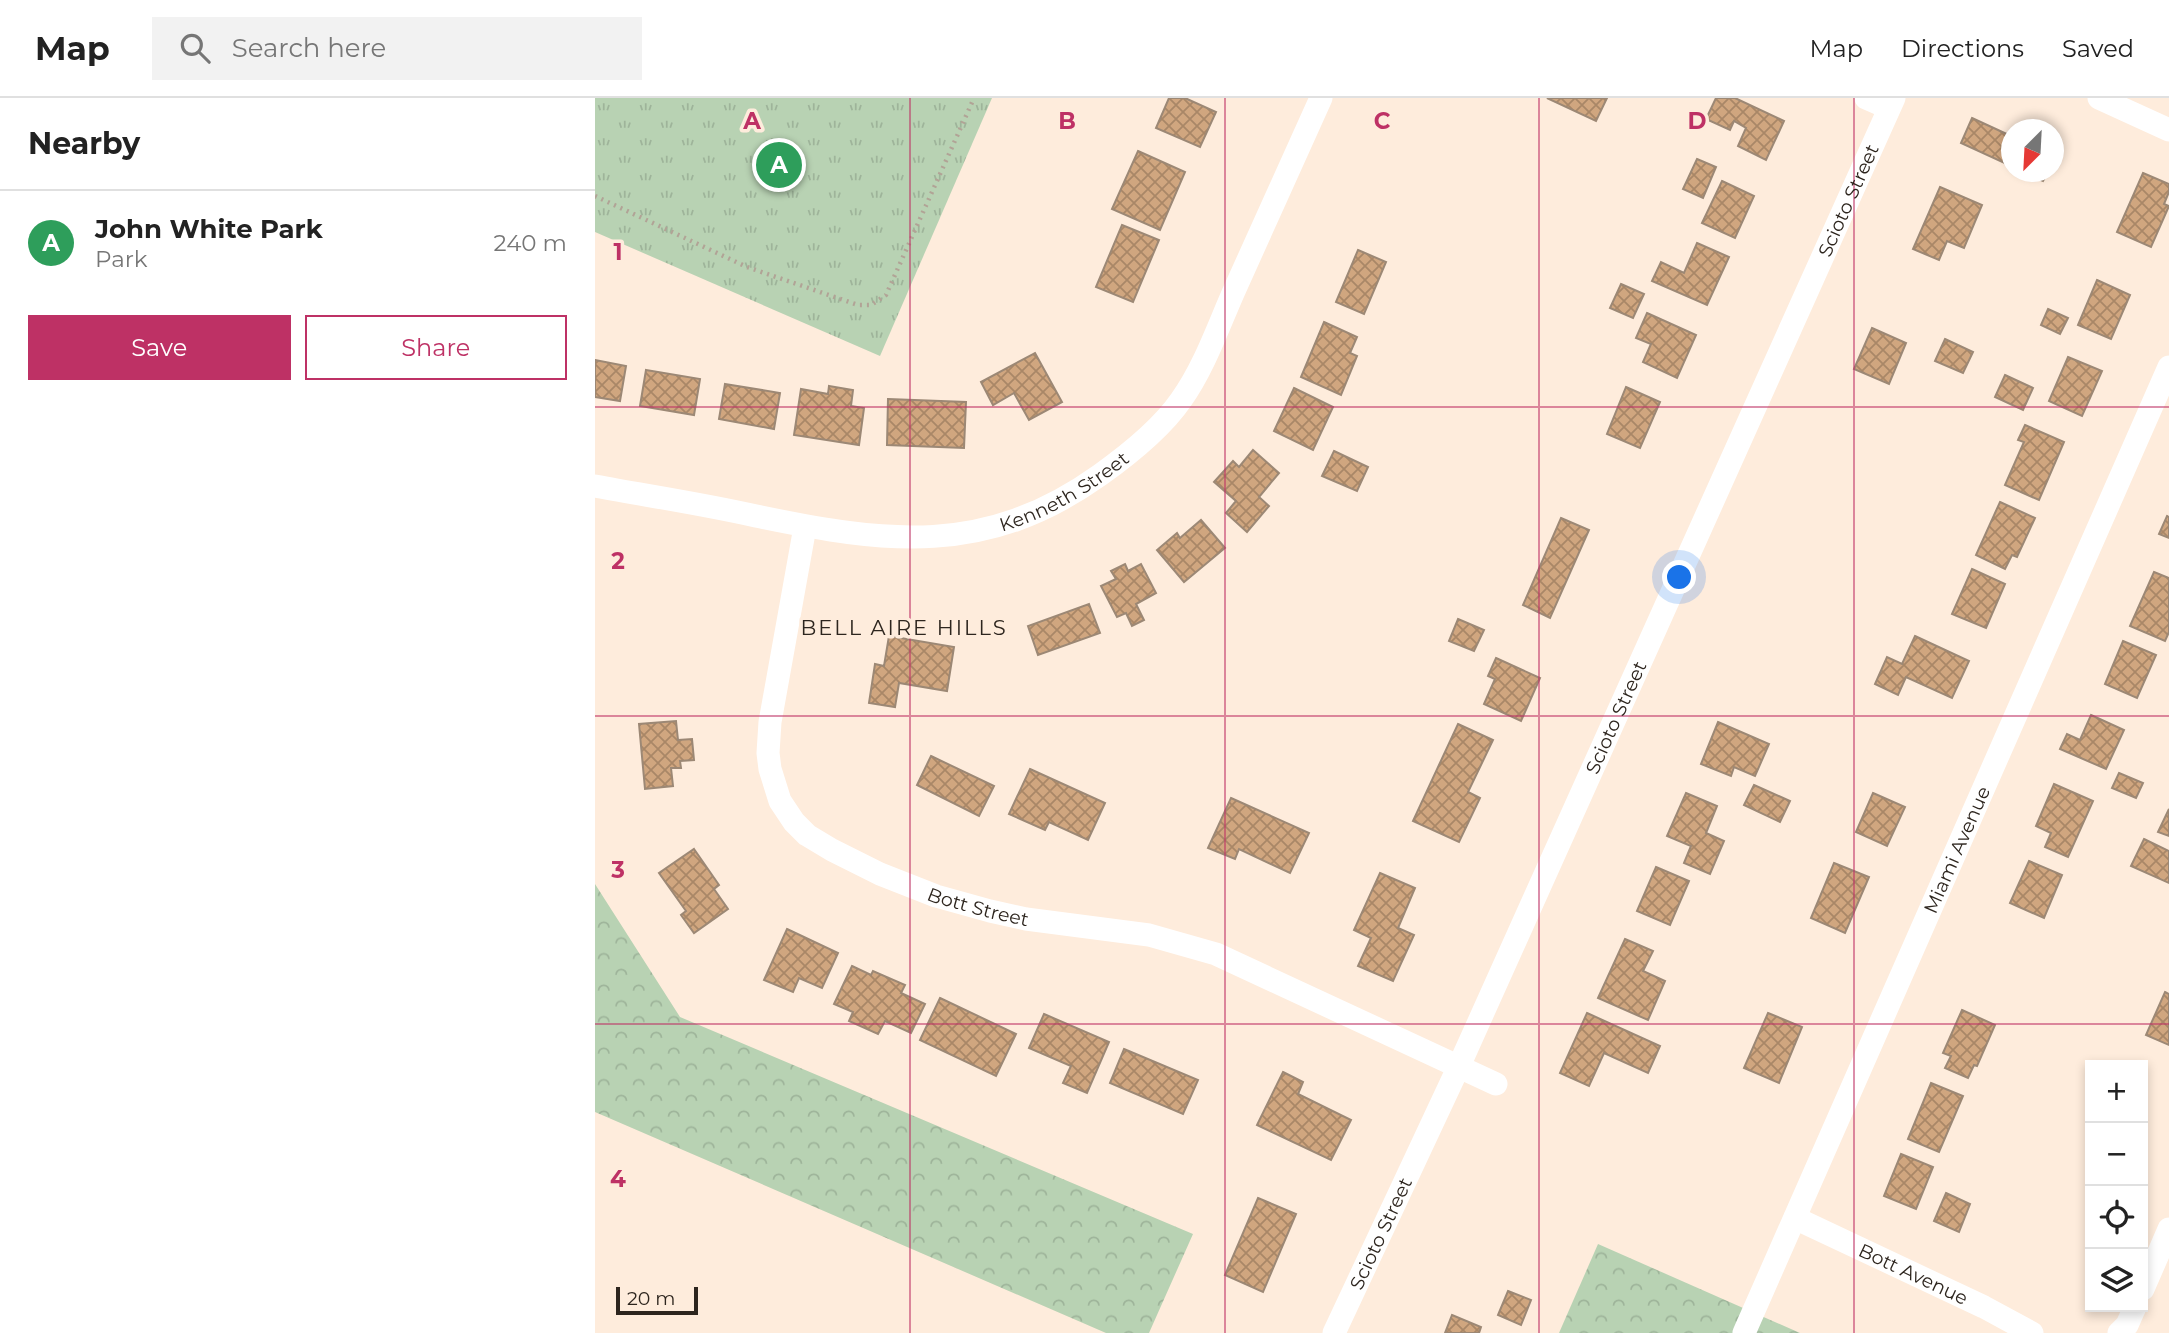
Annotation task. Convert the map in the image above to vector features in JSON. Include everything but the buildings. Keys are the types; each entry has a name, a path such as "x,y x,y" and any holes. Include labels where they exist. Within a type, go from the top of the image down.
{"street":[{"name":"Kenneth Street","path":"595,486 755,515 805,527 906,538 965,534 1017,521 1045,510 1126,457 1181,400 1207,351 1321,98"},
{"path":"1866,98 1891,103"},
{"path":"2099,98 2169,130"},
{"name":"Scioto Street","path":"1334,1333 1459,1066 1891,103"},
{"name":"Miami Avenue","path":"1744,1333 2169,367"},
{"name":"Bott Street","path":"805,527 769,722 768,752 780,802 807,835 880,874 936,896 1026,919 1149,935 1216,954 1459,1066"},
{"path":"1459,1066 1496,1084"},
{"name":"Bott Avenue","path":"1795,1218 1984,1307 2032,1333"},
{"path":"2148,1277 2169,1229"},
{"path":"2119,1333 2127,1325 2133,1312"}],"path":[{"path":"595,196 747,267 858,305 871,305 886,295 974,98"}],"green space":[{"path":"595,98 992,98 880,356 595,232"},
{"path":"595,884 680,1017 1193,1234 1149,1333 1106,1333 595,1112"},
{"path":"1598,1244 1800,1333 1559,1333"}],"place":[{"name":"John White Park","path":"779,165"}],"district":[{"name":"BELL AIRE HILLS","path":"904,627"}]}
